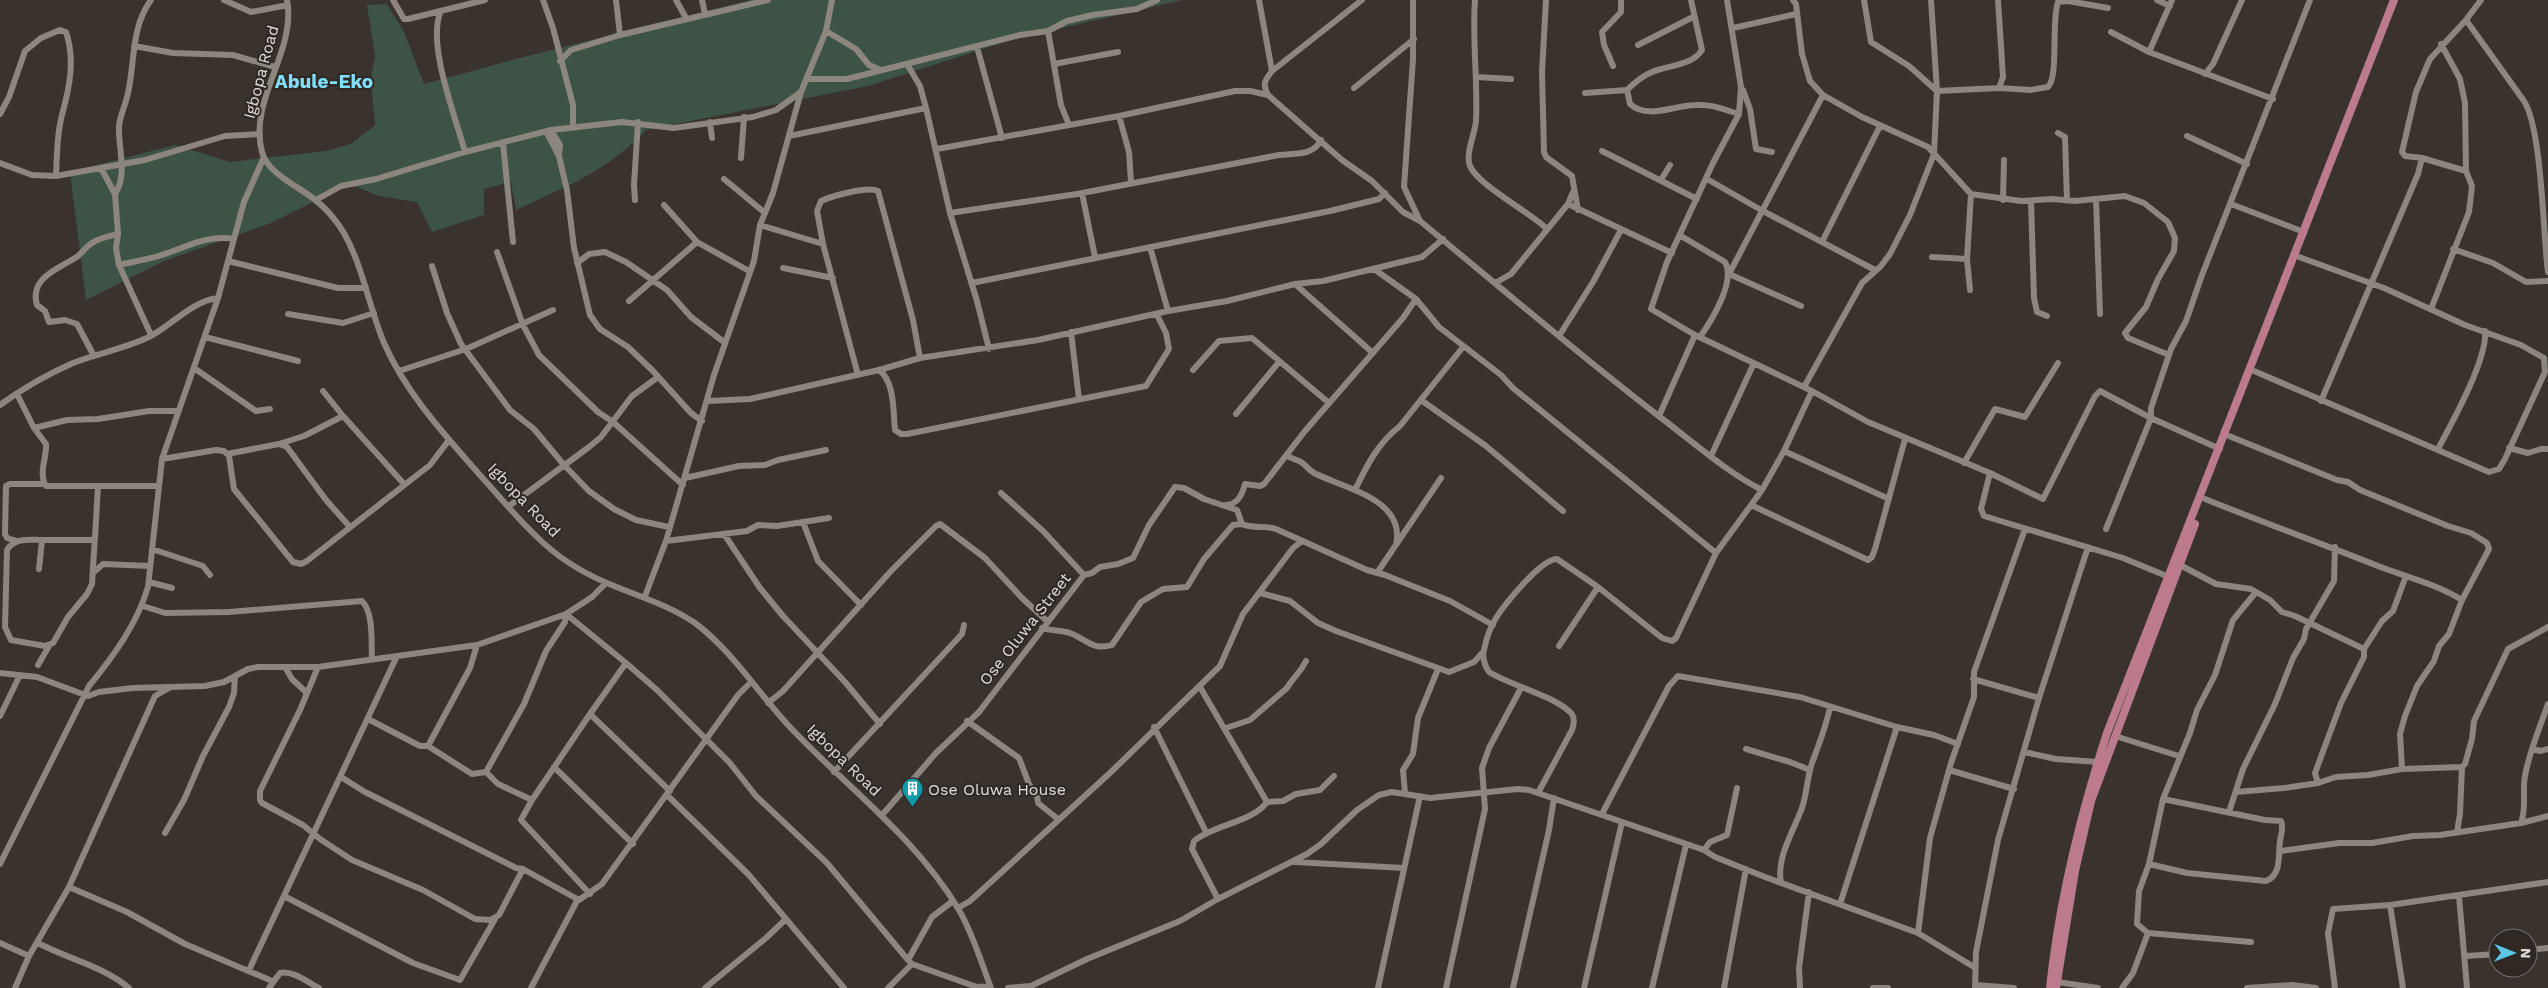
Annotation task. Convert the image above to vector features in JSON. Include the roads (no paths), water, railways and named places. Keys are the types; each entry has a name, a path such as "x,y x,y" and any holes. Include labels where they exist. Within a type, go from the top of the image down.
{"main road":[{"path":"2057,985 2071,890 2093,795 2205,498 2299,257 2394,0"},
{"path":"2050,988 2068,869 2085,800 2098,762 2304,232 2380,42 2399,0"}],"street":[{"path":"115,194 122,181 119,125 129,92 134,46 144,10 151,0"},
{"path":"224,0 251,12 287,2"},
{"path":"393,0 404,19 485,0"},
{"path":"543,0 550,19 573,105 573,128"},
{"path":"616,0 620,35"},
{"path":"676,0 686,18"},
{"path":"702,0 704,14"},
{"path":"560,61 577,47 686,18 767,0"},
{"path":"645,596 666,541 724,342 749,270 754,261 760,225 773,193 801,92 826,31 832,0"},
{"path":"807,79 837,80 1020,35 1048,31 1067,21 1093,15 1132,10 1157,0"},
{"path":"1259,0 1272,71"},
{"path":"1362,0 1272,71 1264,80 1264,86 1268,95 1385,193 1403,212 1420,221 1607,377 1744,481 1762,490"},
{"path":"1413,0 1414,38 1404,187 1420,221"},
{"path":"1475,0 1473,22 1476,120 1468,161 1474,173 1546,228"},
{"path":"1546,0 1542,72 1544,152 1546,156 1572,176 1578,210"},
{"path":"1613,66 1604,45 1602,32 1621,12 1622,0"},
{"path":"1585,93 1627,90 1636,81 1653,71 1695,59 1702,50 1693,17 1691,0"},
{"path":"1727,0 1741,87 1739,114 1672,253 1652,302 1651,309 1698,336 1812,391 1905,440 1990,473 2043,499 2095,396 2100,391 2152,418 2220,449"},
{"path":"1794,0 1807,77 1824,95 1880,126 1924,145 1971,194 2003,200 2031,201 2125,196 2144,203 2168,222 2176,243 2171,258 2158,279 2146,307 2125,333 2128,338 2169,355"},
{"path":"1864,0 1871,42 1909,66 1937,91 1999,88 2031,90 2048,87 2054,80 2054,32 2058,2 2068,1 2108,8"},
{"path":"1804,387 1858,290 1875,270 1881,266 1896,242 1934,154 1937,91 1930,0"},
{"path":"1998,0 2003,77 1999,88"},
{"path":"2148,52 2171,3 2157,0"},
{"path":"2204,74 2213,64 2242,0"},
{"path":"2106,529 2152,418 2151,408 2169,355 2186,321 2310,0"},
{"path":"2466,171 2422,158 2406,156 2402,152 2416,92 2430,59 2441,44 2466,20 2481,0"},
{"name":"Igbopa Road","path":"287,2 286,38 264,104 260,134 264,158 286,179 316,200 329,212 344,233 386,346 420,404 449,440 546,544 569,562 606,583 645,596 672,609 697,625 724,650 768,703 834,772 882,815 940,882 958,908 972,936 990,987"},
{"path":"441,11 436,26 436,37 445,84 465,152"},
{"path":"1733,28 1796,14"},
{"path":"1638,45 1693,17"},
{"path":"2466,20 2531,113 2538,156 2548,272"},
{"path":"0,114 9,97 25,50 42,38 60,30 66,32 71,66 71,83 58,141 56,176"},
{"path":"826,31 856,49 870,65 881,70"},
{"path":"1048,31 1061,105 1069,125"},
{"path":"2110,32 2148,52 2273,99"},
{"path":"1354,88 1414,38"},
{"path":"2432,309 2470,206 2472,186 2466,171 2465,103 2460,79 2441,44"},
{"path":"134,46 173,54 233,55 275,67"},
{"path":"977,47 1002,138"},
{"path":"1054,64 1118,52"},
{"path":"907,64 920,86 937,148 950,213 972,283 989,349"},
{"path":"1476,77 1511,79"},
{"path":"1741,87 1750,109 1756,149 1772,152"},
{"path":"1627,90 1630,104 1645,112 1654,113 1671,107 1705,105 1739,114"},
{"path":"937,148 1119,116 1235,91 1250,91 1268,95"},
{"path":"316,200 341,186 376,179 465,152 549,132 614,122 638,122 674,128 744,117 776,110 801,92"},
{"path":"1659,416 1698,336 1727,286 1729,274 1761,210 1824,95"},
{"path":"789,136 926,108"},
{"path":"1119,116 1129,152 1131,182"},
{"path":"741,158 744,117"},
{"path":"635,200 634,185 638,122"},
{"path":"710,122 712,138"},
{"path":"1822,242 1880,126"},
{"path":"559,156 565,129"},
{"path":"549,132 560,145"},
{"path":"549,132 559,156 567,190 577,263 587,306 595,322 600,329 628,347 691,413 702,421"},
{"path":"2058,133 2065,137 2067,147 2067,200"},
{"path":"0,162 32,175 56,176 121,164 225,136 260,134"},
{"path":"2187,136 2247,164"},
{"path":"950,213 1082,193 1131,182 1261,160 1279,155 1310,152 1315,150 1321,140"},
{"path":"503,143 513,242"},
{"path":"1602,151 1697,199"},
{"path":"0,864 2,856 89,686 106,666 143,606 149,582 162,459 218,298 248,190 264,158"},
{"path":"2321,401 2415,181 2422,158"},
{"path":"2003,200 2004,160"},
{"path":"1661,180 1670,165"},
{"path":"101,168 115,194 118,234 116,248 119,265 152,335"},
{"path":"724,179 765,213"},
{"path":"1707,179 1761,210 1875,270"},
{"path":"858,375 823,244 817,212 821,200 863,190 873,189 878,192 913,320 920,358"},
{"path":"1495,283 1511,274 1546,228 1568,204 1574,191"},
{"path":"1082,193 1095,256"},
{"path":"972,283 1095,256 1150,247 1330,211 1379,199 1385,193"},
{"path":"1970,290 1967,259 1971,194"},
{"path":"2096,199 2100,314"},
{"path":"2031,201 2034,298 2037,312 2047,316"},
{"path":"1568,204 1672,253"},
{"path":"2231,204 2304,232"},
{"path":"664,205 697,242 749,270"},
{"path":"760,225 823,244"},
{"path":"1559,336 1593,282 1621,230"},
{"path":"94,356 77,324 65,320 49,322 45,311 37,304 35,291 40,281 58,267 76,258 92,242 118,234"},
{"path":"1681,236 1725,262 1729,274 1801,306"},
{"path":"119,265 160,256 179,247 215,238 234,239"},
{"path":"708,402 750,399 879,370 920,358 989,349 1157,315 1168,311 1227,302 1296,284 1323,281 1422,257 1443,240"},
{"path":"629,301 697,242"},
{"path":"1150,247 1168,311"},
{"path":"2453,249 2493,263 2526,282 2548,281"},
{"path":"497,252 523,325 543,360 555,368 598,412 613,422 684,481"},
{"path":"577,263 589,254 605,252 626,262 667,290 684,310 705,329 724,342"},
{"path":"1932,257 1967,259"},
{"path":"2254,371 2489,472 2500,469 2518,433 2544,372 2546,361 2540,354 2521,345 2485,331 2465,326 2432,309 2372,284 2299,257"},
{"path":"228,261 338,288 366,288"},
{"path":"432,266 454,330 510,410 534,429 564,465 589,490 623,514 670,527"},
{"path":"783,268 833,278"},
{"path":"1374,268 1416,299 1439,327 1502,375 1513,388 1716,553"},
{"path":"1296,284 1373,353"},
{"path":"0,405 65,367 94,356 127,347 152,335 206,300 218,298"},
{"path":"1222,505 1233,504 1242,496 1245,484 1260,486 1264,484 1268,476 1287,456 1302,434 1373,353 1416,299"},
{"path":"400,371 466,349 553,310"},
{"path":"288,314 343,323 374,313"},
{"path":"879,370 886,375 890,385 895,430 900,434 1079,400 1148,384 1169,349 1166,333 1157,315"},
{"path":"2438,449 2477,370 2486,343 2485,331"},
{"path":"1071,332 1079,400"},
{"path":"205,337 298,361"},
{"path":"1193,370 1219,341 1252,338 1329,403"},
{"path":"1355,490 1371,457 1421,400 1463,347"},
{"path":"1236,414 1279,362"},
{"path":"1711,456 1754,363"},
{"path":"1964,463 1995,409 2025,417 2058,363"},
{"path":"194,368 256,410 270,409"},
{"path":"509,506 589,447 613,422 632,396 658,377"},
{"path":"323,391 404,484"},
{"path":"1260,593 1284,598 1318,623 1336,632 1438,669 1454,672 1477,660 1483,652 1493,625 1511,597 1553,559 1557,559 1598,587 1662,638 1672,641 1676,638 1716,553 1762,490 1784,450 1812,391"},
{"path":"17,394 46,447 43,464 44,484"},
{"path":"1421,400 1486,446 1563,512"},
{"path":"34,428 67,420 98,419 156,410 178,410"},
{"path":"162,459 216,450 227,454 279,444 304,436 343,416"},
{"path":"2229,436 2337,480 2348,482 2360,490 2480,538 2487,543 2489,549 2462,600 2449,634 2438,649 2434,661 2417,686 2402,727 2402,769"},
{"path":"227,454 234,489 293,562 300,564 308,561 430,465 449,440"},
{"path":"1751,505 1811,535 1868,560 1872,557 1875,549 1905,440"},
{"path":"279,444 287,447 326,500 350,527"},
{"path":"2509,448 2528,453 2541,448 2548,449"},
{"path":"684,481 739,466 765,465 778,460 826,450"},
{"path":"1784,450 1889,499"},
{"path":"1287,456 1301,462 1315,474 1355,490 1387,508 1398,528 1396,545"},
{"path":"1990,473 1981,512 1984,516 2088,547 2169,577"},
{"path":"1377,572 1441,478"},
{"path":"95,536 92,540 17,541 7,538 5,534 6,486 10,484 44,484 49,487 158,486"},
{"path":"38,664 49,646 54,643 73,609 89,592 94,573 98,486"},
{"name":"Ose Oluwa Street","path":"882,815 967,722 979,712 1084,575 1092,573 1100,567 1118,564 1133,558 1149,525 1175,487 1184,488 1222,505"},
{"path":"1001,493 1047,535 1084,575"},
{"path":"2205,498 2260,522 2335,547 2450,592 2462,600"},
{"path":"1222,505 1238,510 1242,524"},
{"path":"666,541 747,531 758,525 777,526 829,518"},
{"path":"803,522 818,561 861,605"},
{"path":"768,703 783,691 891,571 940,524 985,558 1022,598 1048,621"},
{"path":"1042,628 1070,634 1081,641 1100,647 1112,645 1142,602 1163,589 1187,587 1204,559 1233,524 1268,526 1377,572 1450,600 1493,625"},
{"path":"1918,933 1930,838 1949,770 1974,697 1976,689 1973,679 2025,529"},
{"path":"724,534 760,588 817,654 845,682 880,724"},
{"path":"39,569 42,540"},
{"path":"17,541 9,546 6,556 6,632 11,640 16,642 49,646"},
{"path":"958,908 978,895 1111,772 1154,728 1200,687 1220,666 1243,614 1293,548 1302,541"},
{"path":"2014,988 1976,987 1974,967 1976,952 1998,840 2039,698 2088,547"},
{"path":"2230,812 2246,763 2275,704 2293,658 2304,639 2306,629 2334,581 2335,547"},
{"path":"152,549 203,566 210,575"},
{"path":"95,556 103,564 150,566"},
{"path":"94,573 103,564"},
{"path":"2180,565 2216,584 2247,588 2256,592 2270,600 2282,612 2364,649"},
{"path":"2318,783 2315,772 2341,703 2364,657 2364,649 2382,621 2393,611 2406,576"},
{"path":"149,582 172,588"},
{"path":"0,673 38,677 84,696 90,696 99,692 206,686 258,667 318,666 393,658 478,645 566,614 592,597 606,583"},
{"path":"1558,646 1598,587"},
{"path":"2251,942 2148,933 2139,927 2136,920 2139,891 2149,864 2163,799 2196,710 2215,675 2233,620 2256,592"},
{"path":"143,606 164,613 229,612 362,601 367,610 371,630 372,659"},
{"path":"566,614 656,690 729,762 756,796 827,863 910,962 976,987 990,987"},
{"path":"486,772 524,704 546,651 565,622 566,614"},
{"path":"834,772 964,632 964,625"},
{"path":"2457,832 2460,814 2462,767 2465,764 2472,739 2474,721 2508,649 2548,627"},
{"path":"428,746 470,668 478,645"},
{"path":"1483,652 1489,672 1552,701 1571,713 1574,718 1572,730 1538,793"},
{"path":"249,970 312,834 341,777 346,761 368,719 393,658"},
{"path":"1226,728 1250,720 1287,688 1290,682 1299,675 1306,661"},
{"path":"590,894 522,820 532,800 626,663"},
{"path":"318,666 259,796 262,803 303,825 312,834 352,860 423,890 467,916 483,920 495,919"},
{"path":"285,667 292,679 307,693"},
{"path":"1405,793 1403,770 1413,754 1418,718 1438,669"},
{"path":"0,716 20,675"},
{"path":"166,833 184,800 208,745 229,707 234,693 235,676"},
{"path":"1602,814 1669,686 1678,676 1794,695 1880,720 1897,727 1934,735 1958,744"},
{"path":"1973,679 2039,698"},
{"path":"531,988 578,899 590,894 602,884 633,844 738,695 751,682"},
{"path":"89,686 99,692"},
{"path":"15,988 29,956 69,887 155,696 170,687"},
{"path":"1200,687 1226,728 1267,802"},
{"path":"1446,988 1485,808 1482,768 1489,748 1521,688"},
{"path":"2521,823 2525,810 2524,778 2548,704"},
{"path":"1780,882 1780,872 1791,833 1804,801 1810,770 1826,728 1830,707"},
{"path":"590,714 749,875 844,988"},
{"path":"368,719 420,746 428,746 472,774 486,772"},
{"path":"967,722 1018,758 1029,784 1037,795 1038,803 1058,819"},
{"path":"1840,904 1897,727"},
{"path":"1154,728 1206,832"},
{"path":"2115,736 2180,756"},
{"path":"2533,749 2540,751 2548,748"},
{"path":"1746,749 1810,770"},
{"path":"2024,752 2056,759 2098,762"},
{"path":"554,767 633,844"},
{"path":"2236,792 2318,783 2336,777 2368,775 2402,769 2462,767"},
{"path":"1949,770 2014,789"},
{"path":"486,772 498,784 532,800"},
{"path":"1218,899 1192,849 1194,841 1206,832 1237,822 1260,809 1267,802 1284,801 1296,794 1320,790 1334,776"},
{"path":"341,777 365,792 516,868 524,869 578,899"},
{"path":"1704,850 1710,842 1727,835 1737,788"},
{"path":"1008,988 1031,986 1087,959 1180,921 1218,899 1294,862 1322,844 1337,827 1379,795 1392,792 1448,797 1518,789 1554,798 1704,850 1746,869 1918,933 1974,967"},
{"path":"1378,988 1420,796"},
{"path":"1514,988 1549,830 1554,798"},
{"path":"2149,864 2187,872 2266,881 2270,880 2278,867 2281,821 2163,799"},
{"path":"2280,851 2457,832 2521,823 2548,816"},
{"path":"1584,988 1622,822"},
{"path":"1652,988 1686,845"},
{"path":"1294,862 1404,868"},
{"path":"284,896 413,963 460,980 524,869"},
{"path":"1732,988 1724,987 1746,869"},
{"path":"2335,988 2328,933 2332,911 2340,908 2390,905 2459,896 2548,882"},
{"path":"69,887 127,912 185,944 272,981"},
{"path":"1800,988 1799,968 1809,892"},
{"path":"2459,896 2467,988"},
{"path":"888,988 910,962 932,917 953,901"},
{"path":"2390,905 2403,988"},
{"path":"705,988 766,938 786,918"},
{"path":"2122,988 2133,973 2148,933"},
{"path":"0,942 29,956"},
{"path":"38,943 64,957 112,975 129,988"},
{"path":"2464,956 2488,955"},
{"path":"269,988 272,981 280,973 289,972 319,988"},
{"path":"2246,988 2292,984 2316,988"},
{"path":"2057,985 2098,988"},
{"path":"1873,988 1888,988"}],"place":[{"name":"Ose Oluwa House","path":"912,808"}],"district":[{"name":"Abule-Eko","path":"324,81"}]}
